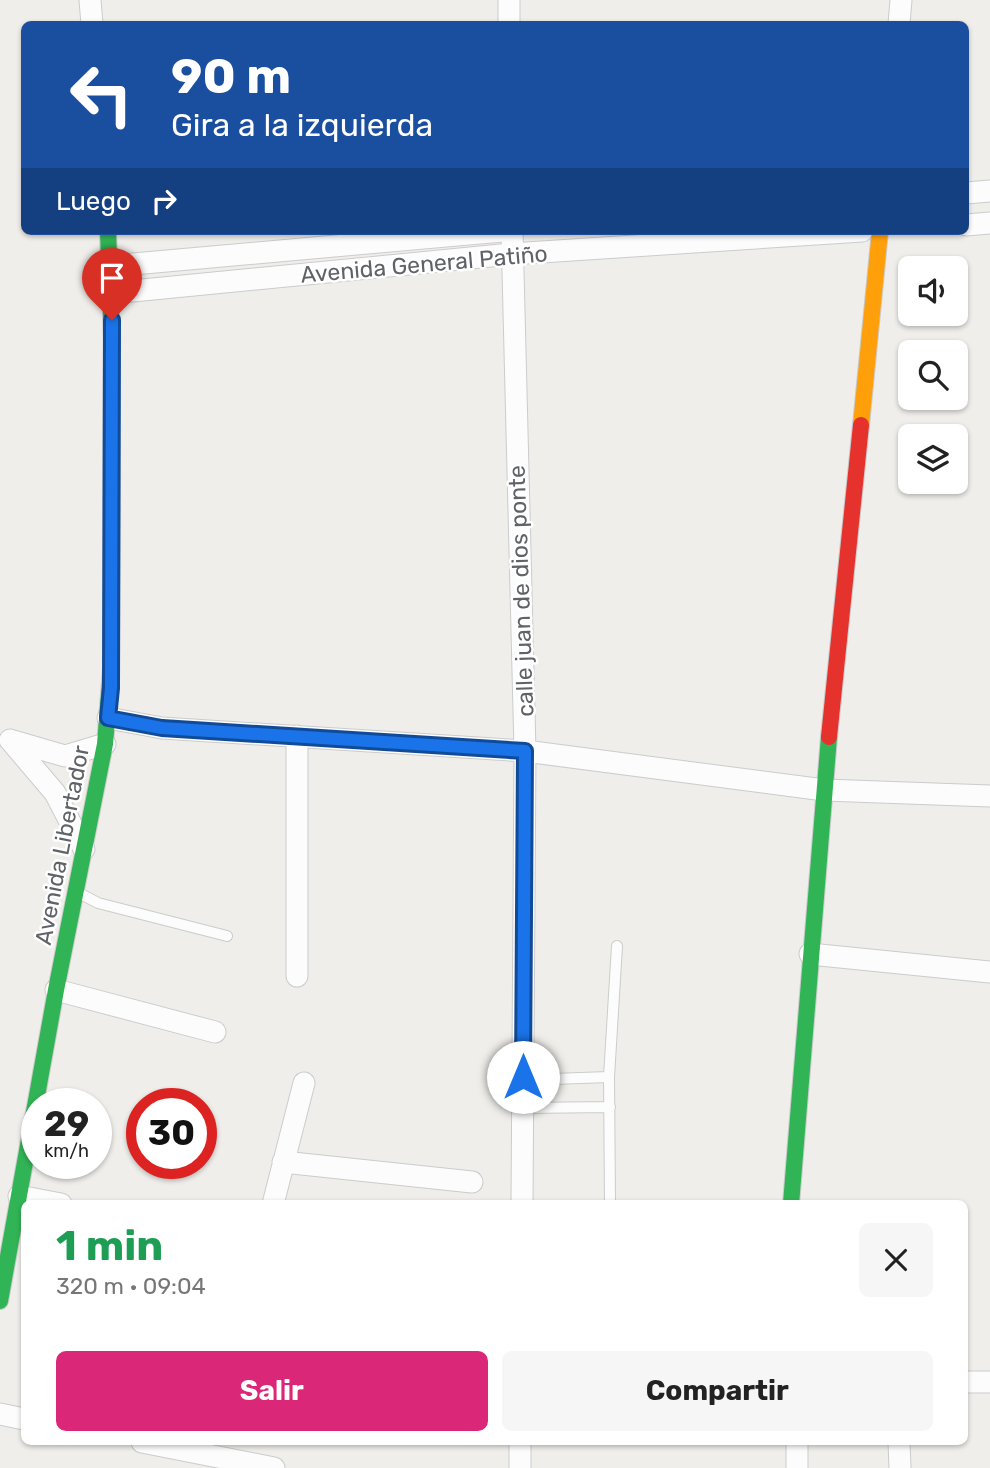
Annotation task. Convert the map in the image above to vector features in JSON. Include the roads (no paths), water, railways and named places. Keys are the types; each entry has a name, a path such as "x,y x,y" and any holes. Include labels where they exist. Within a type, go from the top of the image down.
{"street":[{"path":"90,0 92,21"},
{"path":"509,0 509,21"},
{"path":"899,21 901,0"},
{"path":"969,192 990,191"},
{"path":"969,225 990,223"},
{"name":"Avenida Libertador","path":"0,1301 108,718 111,688 112,293 108,235"},
{"name":"Avenida General Patiño","path":"111,266 457,235"},
{"name":"calle juan de dios ponte","path":"512,235 525,751 522,1200"},
{"name":"Avenida General Patiño","path":"112,293 511,254 801,235"},
{"path":"791,1200 824,789 880,235"},
{"path":"108,718 162,728 525,751 824,789 990,796"},
{"path":"297,736 297,976"},
{"path":"5,737 65,756 105,744"},
{"path":"5,737 55,793 84,849"},
{"path":"810,954 990,972"},
{"path":"56,990 215,1032"},
{"path":"274,1200 304,1083"},
{"path":"283,1162 472,1182"},
{"path":"19,1196 40,1200"},
{"path":"968,1382 990,1382"},
{"path":"0,1414 21,1418"},
{"path":"157,1445 274,1468"},
{"path":"520,1445 520,1468"},
{"path":"797,1445 797,1468"},
{"path":"899,1445 900,1468"}],"lane":[{"path":"76,891 98,903 227,936"},
{"path":"610,1200 609,1077 617,946"},
{"path":"523,1077 609,1077"},
{"path":"523,1108 610,1107"}]}
